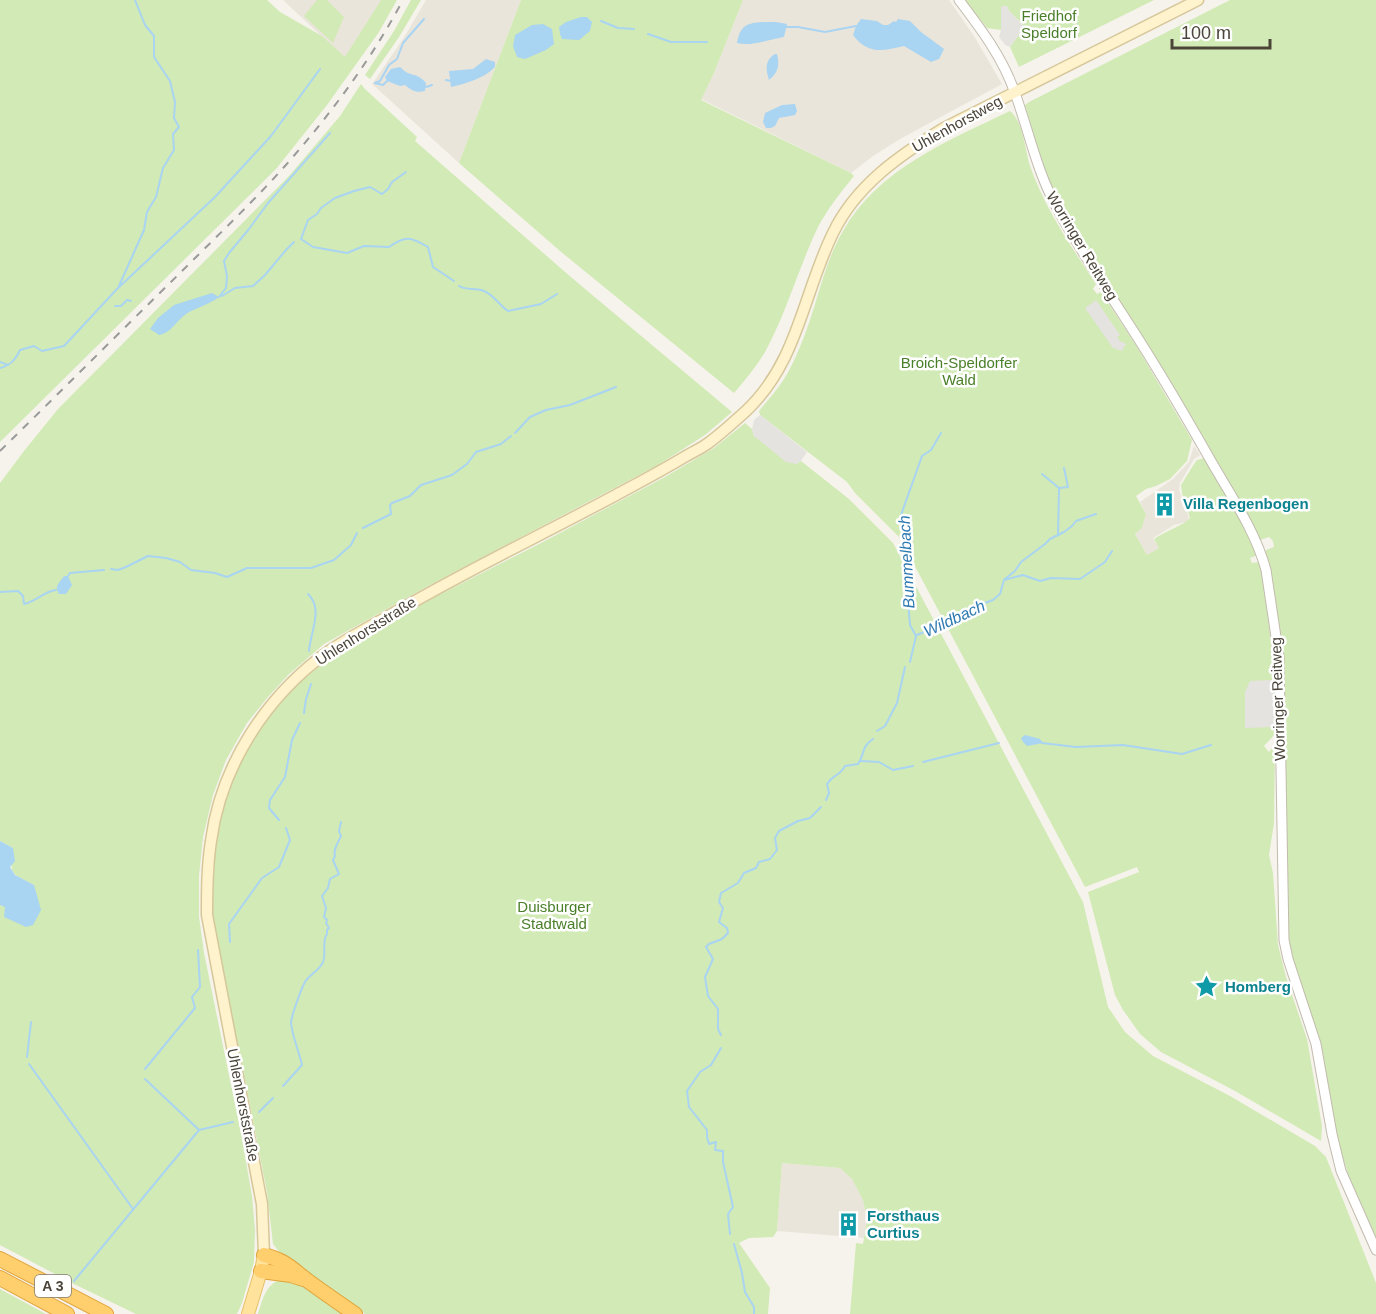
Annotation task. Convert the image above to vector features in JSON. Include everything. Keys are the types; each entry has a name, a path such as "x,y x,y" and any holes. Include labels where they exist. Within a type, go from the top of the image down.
{"highway":[{"path":"264,1255 291,1266 306,1280 355,1314"},
{"name":"A 3","path":"0,1259 106,1314"},
{"path":"261,1271 291,1275 306,1280"},
{"name":"A 3","path":"0,1278 67,1314"}],"main road":[{"name":"Uhlenhorstweg","path":"710,442 747,409 778,372 796,335 822,258 834,231 849,206 885,167 944,128 1198,0"},
{"name":"Uhlenhorststraße","path":"248,1314 264,1255 262,1204 207,915 207,874 211,838 229,774 243,747 276,699 294,679 328,652 429,593 660,471 710,442"}],"street":[{"name":"Worringer Reitweg","path":"959,0 1001,60 1015,92 1038,166 1057,209 1203,447 1250,528 1263,557 1279,657 1284,940 1316,1044 1341,1171 1376,1250"}],"shaded area":[{"path":"283,0 381,0 345,58"},
{"path":"426,0 521,0 459,163 372,84"},
{"path":"743,0 949,0 974,36 1002,84 900,139 851,173 701,99 714,73"},
{"path":"1001,6 1007,6 1025,27 1010,47 1005,45 999,37"},
{"path":"1096,300 1120,335 1117,337 1126,344 1122,351 1113,348 1085,308"},
{"path":"760,415 807,452 801,461 796,464 786,462 754,436 752,429 754,420"},
{"path":"1194,446 1200,455 1194,459 1180,483 1179,490 1189,518 1186,522 1174,525 1153,538 1159,548 1147,555 1135,534 1142,528 1146,514 1140,502 1173,479 1189,462"},
{"path":"1273,680 1274,727 1245,728 1245,692 1250,681"},
{"path":"782,1163 840,1168 852,1179 863,1200 867,1220 864,1238 777,1231"}],"green space":[{"path":"0,0 267,0 280,12 322,36 345,57 381,0 397,0 379,32 327,105 276,169 0,442"},
{"path":"317,0 327,0 344,17 333,43 304,16"},
{"path":"411,0 421,0 370,79 365,75"},
{"path":"521,0 743,0 701,100 854,176 819,225 765,352 734,393 560,251 459,163"},
{"name":"Friedhof Speldorf","path":"965,0 1154,0 1019,67 1010,47 1024,26 1007,6 1001,7 1001,30 987,28"},
{"path":"1230,0 1376,0 1376,1245 1352,1186 1335,1132 1323,1053 1297,978 1287,939 1282,653 1273,586 1265,554 1266,550 1274,547 1273,541 1269,537 1260,540 1184,404 1057,200 1046,176 1025,105"},
{"path":"361,84 417,137 415,141 572,278 732,412 705,435 658,465 428,586 324,644 288,675 247,723 226,760 213,795 203,837 199,876 199,917 204,953 252,1196 255,1230 254,1262 237,1314 136,1314 0,1245 0,905 5,906 34,885 13,872 11,863 13,848 0,841 0,483 58,409 289,176 340,116"},
{"name":"Broich-Speldorfer Wald","path":"1010,111 1021,129 1036,182 1059,227 1096,284 1093,289 1097,294 1101,292 1137,347 1192,440 1187,461 1170,479 1136,496 1146,514 1142,528 1135,534 1147,555 1159,548 1154,539 1190,518 1181,485 1197,460 1205,458 1258,555 1250,558 1252,563 1259,562 1261,566 1274,665 1275,734 1264,746 1269,752 1275,745 1274,823 1269,855 1273,873 1278,945 1307,1039 1322,1126 1321,1141 1235,1091 1161,1052 1140,1034 1115,995 1088,892 1139,872 1137,867 1085,887 900,538 847,482 760,415 759,411 787,375 794,361 830,258 843,231 858,209 895,173 939,146"},
{"name":"Duisburger Stadtwald","path":"745,423 752,429 754,436 796,464 801,461 849,499 893,543 1083,902 1108,1007 1125,1032 1153,1056 1230,1096 1315,1146 1326,1157 1376,1283 1376,1314 850,1314 856,1243 863,1244 867,1220 863,1200 852,1179 840,1168 782,1163 777,1231 773,1237 749,1238 739,1243 770,1288 768,1314 365,1314 280,1253 273,1244 267,1192 216,951 212,914 212,879 216,839 226,801 247,749 284,698 332,656 435,597 665,477 714,448"},
{"path":"283,1279 300,1283 345,1314 258,1314 269,1288"},
{"path":"0,1289 46,1314 0,1314"}],"water":[{"path":"581,17 587,17 592,22 590,31 579,40 562,39 559,27"},
{"path":"861,19 877,21 883,25 896,22 898,19 910,21 944,49 939,59 931,62 904,46 883,50 870,49 853,35"},
{"path":"763,22 787,24 784,37 754,43 737,43 745,26"},
{"path":"543,24 552,29 554,44 525,59 517,57 513,46 515,35 532,25"},
{"path":"775,54 778,58 778,68 769,80 767,63"},
{"path":"486,59 495,62 495,67 474,80 451,87 449,71 473,69"},
{"path":"400,67 422,79 426,83 425,91 414,91 405,85 400,86 387,81 385,77 391,69"},
{"path":"795,104 797,111 795,115 779,118 775,126 766,128 763,122 765,113 782,105"},
{"path":"212,293 219,297 189,312 164,334 159,335 150,329 158,318 174,305"},
{"path":"64,576 68,576 72,585 66,594 59,594 57,587"},
{"path":"1025,735 1040,739 1043,743 1027,746 1021,738"},
{"path":"0,841 13,848 15,861 10,867 15,875 34,885 41,910 33,925 26,927 4,917 5,907 0,905"}],"waterway":[{"path":"119,286 144,230 147,212 156,197 163,168 174,150 173,134 179,127 174,118 175,102 170,81 154,57 154,36 145,25 135,0"},
{"path":"375,83 380,81 389,65 397,59 403,43 424,19"},
{"path":"601,21 618,28 634,29"},
{"path":"786,27 825,32 856,26"},
{"path":"648,34 671,42 707,42"},
{"path":"0,368 12,362 20,350 34,346 42,351 64,346 117,289 215,197 271,136 320,69"},
{"path":"446,80 451,81"},
{"path":"375,83 383,85 387,81"},
{"path":"426,87 432,85"},
{"path":"219,297 226,288 227,276 224,261 229,253 268,203 330,133"},
{"path":"406,172 392,182 382,194 370,187 335,198 308,220 301,239 313,247 347,253 364,246 389,247 404,239 413,239 428,247 433,267 454,281"},
{"path":"222,296 235,288 253,286 294,242"},
{"path":"459,286 488,293 508,311 541,304 557,294"},
{"path":"115,306 121,306 127,300 131,301"},
{"path":"0,362 8,365"},
{"path":"515,433 530,417 546,410 570,405 616,387"},
{"name":"Bummelbach","path":"910,662 916,636 910,625 901,515 922,456 931,450 941,433"},
{"path":"363,528 391,514 390,505 392,503 410,496 421,485 452,475 467,464 476,452 501,444 511,436"},
{"path":"1060,488 1068,487 1064,468"},
{"path":"1042,474 1059,488 1058,535"},
{"path":"1005,579 1021,562 1050,539 1064,532 1076,521 1096,514"},
{"path":"111,569 118,570 148,556 166,558 180,562 191,570 227,577 247,568 311,568 334,560 351,545 357,533"},
{"name":"Wildbach","path":"917,635 951,620 968,609 993,600 1000,594 1004,580 1023,575 1040,581 1051,578 1080,579 1105,562 1112,551"},
{"path":"68,576 70,573 104,570"},
{"path":"0,592 18,591 23,596 24,604 56,590"},
{"path":"308,594 313,600 316,614 309,651"},
{"name":"Bummelbach","path":"877,731 885,726 897,703 905,667"},
{"path":"304,713 311,684"},
{"path":"279,820 269,808 270,800 285,777 292,740 300,723"},
{"name":"Bummelbach","path":"826,800 829,793 827,784 829,781 845,766 858,764 865,748 873,739"},
{"path":"923,762 999,743"},
{"path":"1042,743 1076,747 1123,745 1182,754 1211,745"},
{"path":"861,761 879,762 893,770 913,766"},
{"name":"Bummelbach","path":"721,1035 718,1029 718,1009 708,996 705,977 713,959 706,947 722,939 728,933 727,928 719,922 723,908 719,902 721,893 738,883 744,873 756,868 759,862 770,859 777,850 775,838 779,831 798,821 810,818 821,807"},
{"path":"283,1086 302,1065 291,1020 305,982 323,962 324,941 329,928 324,917 326,908 322,896 328,888 330,879 339,874 333,860 335,848 341,836 339,831 341,822"},
{"path":"230,942 229,924 262,878 279,867 290,840 286,828"},
{"path":"145,1069 195,1008 192,997 200,987 198,950"},
{"path":"27,1057 31,1022"},
{"name":"Bummelbach","path":"721,1048 711,1065 700,1072 687,1091 689,1107 707,1130 709,1144 716,1142 715,1150 723,1151 723,1162 733,1207 728,1214 730,1234"},
{"path":"29,1064 133,1209"},
{"path":"74,1281 199,1130 145,1079"},
{"path":"259,1112 273,1098"},
{"path":"199,1130 233,1122"},
{"name":"Bummelbach","path":"734,1244 745,1292 754,1307 754,1314"}],"railway":[{"path":"0,451 232,222 285,166 349,86 403,0"}],"place":[{"name":"Villa Regenbogen","path":"1165,504"},
{"name":"Homberg","path":"1207,987"},
{"name":"Forsthaus Curtius","path":"849,1225"}]}
